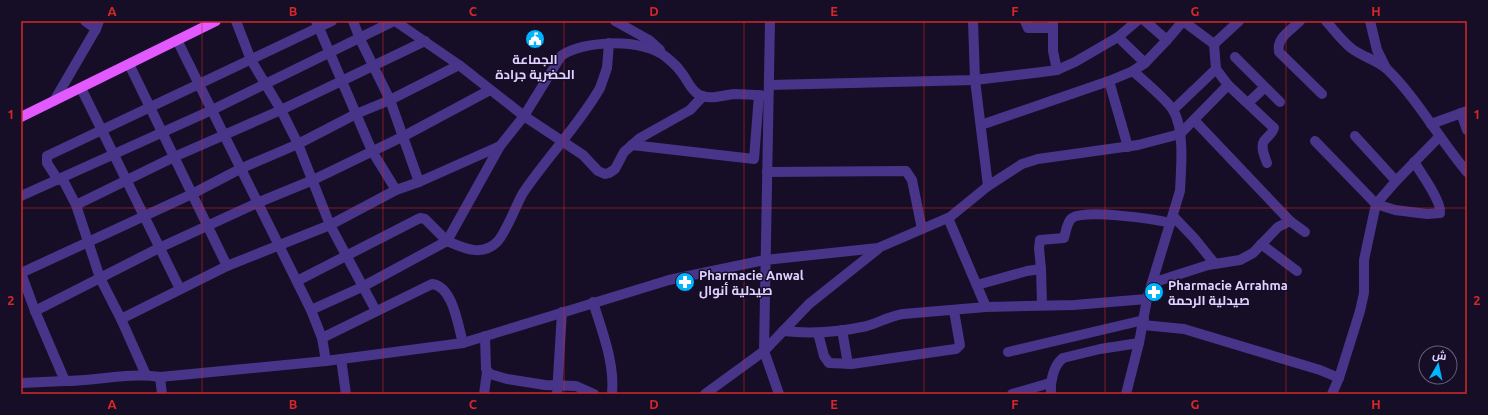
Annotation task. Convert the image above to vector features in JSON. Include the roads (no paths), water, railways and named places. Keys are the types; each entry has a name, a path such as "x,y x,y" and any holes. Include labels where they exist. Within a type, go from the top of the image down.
{"main road":[{"path":"21,117 216,21"}],"street":[{"path":"54,101 98,25 85,21"},
{"path":"236,21 251,60 281,110 298,144 330,225 376,311"},
{"path":"146,375 121,319 100,278 76,205 60,179 47,163 47,156 101,129 150,108 251,60 317,24 332,21"},
{"path":"353,21 390,100 419,182"},
{"path":"21,196 113,153 212,110 395,21 459,66 524,116 588,158 598,171 605,174 615,169 624,152 640,138 690,110 703,96"},
{"path":"615,21 649,40 682,72 692,88 703,96 732,94 764,96"},
{"path":"632,145 754,159 764,96 769,85 770,21"},
{"path":"973,21 975,80 988,186"},
{"path":"1025,21 1028,28 1053,25 1053,51 1057,70"},
{"path":"769,85 975,80 1057,70 1076,62 1118,37 1137,21"},
{"path":"1145,21 1167,40"},
{"path":"981,125 1109,81 1133,71 1145,63 1183,21 1214,44 1216,69 1228,85 1274,128 1272,133 1263,142 1262,147 1267,163"},
{"path":"1214,44 1239,21"},
{"path":"1300,21 1281,39 1277,46 1278,52 1322,94"},
{"path":"1326,21 1351,49 1386,68"},
{"path":"1370,21 1377,50 1386,68 1411,96 1439,138 1466,170"},
{"path":"317,24 372,151 396,190"},
{"path":"1118,37 1145,63"},
{"path":"177,40 198,85 242,168 257,203 311,310 322,338 326,361"},
{"path":"76,205 225,134 281,110 425,41"},
{"path":"311,310 362,287 447,241 500,146 524,116 561,56 570,50 581,46 609,43 640,46 652,49 664,55"},
{"path":"297,281 420,218 425,219 447,241 466,250 474,251 488,248 497,242 523,194 595,97 604,80 609,43"},
{"path":"1235,57 1264,88 1280,102"},
{"path":"129,64 227,266"},
{"path":"65,380 35,311 21,273 192,194 242,168 298,144 356,114 390,100 459,66"},
{"path":"1173,110 1216,69"},
{"path":"1126,394 1144,323 1147,299 1180,191 1180,134 1173,110 1133,71"},
{"path":"1109,81 1128,147"},
{"path":"705,394 764,351 809,304 878,248 948,218 988,186 1022,164 1038,159 1128,147 1180,134 1228,85"},
{"path":"81,88 180,289"},
{"path":"1248,103 1264,88"},
{"path":"35,311 159,248 257,203 313,180 404,136 490,90"},
{"path":"764,96 766,172 764,351 779,394"},
{"path":"1431,124 1464,112 1467,130"},
{"path":"1194,120 1290,221 1305,232"},
{"path":"1355,136 1396,181"},
{"path":"1332,394 1339,378 1360,311 1364,293 1364,260 1370,226 1376,204 1414,162 1439,138"},
{"path":"1315,141 1376,204 1395,210 1427,214 1440,213 1441,209 1431,189 1414,162"},
{"path":"121,319 227,266 278,244 330,225 396,190 419,182 500,146"},
{"path":"766,172 906,170 912,180 922,229"},
{"path":"1042,305 1039,248 1040,240 1064,238 1069,222 1074,217 1083,215 1125,216 1172,220 1194,238 1215,264"},
{"path":"948,218 986,307"},
{"path":"1152,283 1215,264 1240,260 1253,253 1278,227 1290,221"},
{"path":"1261,244 1297,271"},
{"path":"21,383 65,380 87,381 146,375 160,377 326,361 463,343 669,280 765,260 878,248"},
{"path":"977,285 1027,271 1041,269"},
{"path":"322,338 425,287 432,284 437,284 448,295 463,343"},
{"path":"783,331 818,332 842,330 867,326 891,316 903,314 954,311 986,307 1074,305 1147,299"},
{"path":"593,302 607,347 612,374 612,394"},
{"path":"818,332 826,361 829,363 848,364 956,348 960,346 960,341 954,311"},
{"path":"557,390 562,312"},
{"path":"1008,352 1144,323 1184,329 1320,370 1339,378"},
{"path":"842,330 848,364"},
{"path":"484,394 488,372 486,363 485,336"},
{"path":"1051,394 1050,383 1058,362 1068,356 1139,343"},
{"path":"341,359 346,394"},
{"path":"488,372 507,380 557,390 576,386 594,394"},
{"path":"160,377 162,394"},
{"path":"1012,394 1050,383"}],"place":[{"name":"الجماعة الحضرية جرادة","path":"535,39"},
{"name":"Pharmacie Anwal صيدلية أنوال","path":"685,282"},
{"name":"Pharmacie Arrahma صيدلية الرحمة","path":"1154,292"}]}
